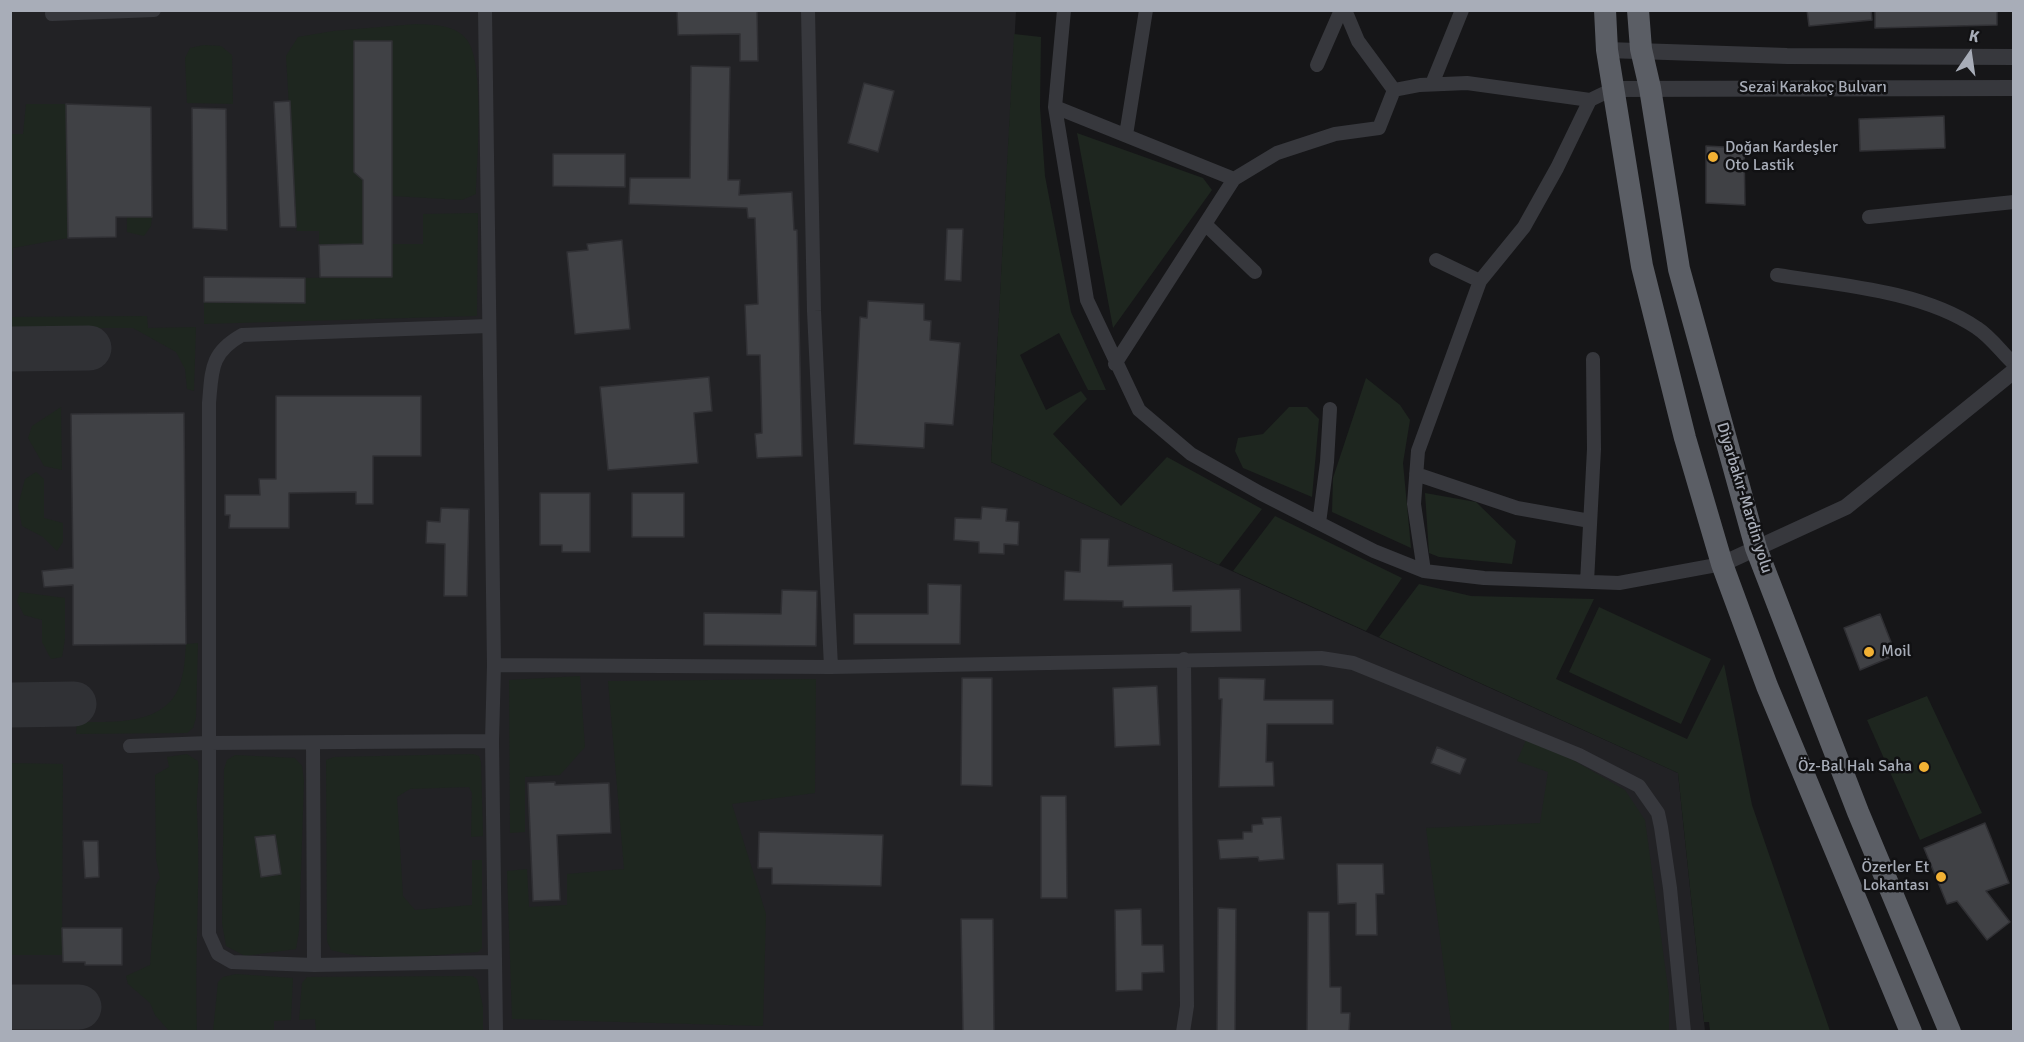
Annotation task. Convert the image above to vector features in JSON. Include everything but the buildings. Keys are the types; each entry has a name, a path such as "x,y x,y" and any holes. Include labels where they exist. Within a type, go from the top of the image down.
{"highway":[{"path":"1605,10 1607,50 1642,266 1684,438 1722,564 1767,686 1911,1032"},
{"name":"Diyarbakır-Mardin yolu","path":"1638,10 1641,49 1650,88 1679,269 1756,548 1858,812 1950,1032"}],"street":[{"path":"52,14 154,10"},
{"path":"485,10 494,665 492,741 496,1032"},
{"path":"808,10 814,311 831,667"},
{"path":"1064,10 1055,106 1087,300 1115,364 1139,410 1191,454 1374,551 1424,572 1484,578 1619,583 1722,564 1846,507 2013,371"},
{"path":"1126,135 1146,10"},
{"path":"1317,65 1343,10"},
{"path":"1343,10 1358,41 1394,90"},
{"path":"1432,84 1462,10"},
{"path":"1607,50 1641,49 1788,56 2013,57"},
{"path":"1394,90 1432,84 1467,83 1590,100 1613,89"},
{"name":"Sezai Karakoç Bulvarı","path":"1613,89 2013,88"},
{"path":"1115,364 1234,179 1277,153 1335,134 1379,128 1394,90"},
{"path":"1424,572 1414,504 1418,451 1480,281 1524,227 1590,100"},
{"path":"1055,106 1234,179"},
{"path":"1869,217 2013,202"},
{"path":"1205,224 1255,272"},
{"path":"1436,260 1480,281"},
{"path":"1777,275 1862,288 1942,309 1979,329 2013,364"},
{"path":"489,326 242,335 224,344 212,367 209,403 207,743 209,934 218,954 232,962 314,965 494,963"},
{"path":"1587,582 1594,449 1593,359"},
{"path":"1319,523 1330,410"},
{"path":"1416,474 1517,508 1590,521"},
{"path":"494,665 831,667 1321,658 1353,663 1579,755 1639,786 1658,813 1661,827 1670,888 1684,1032"},
{"path":"1183,1032 1187,1006 1185,659"},
{"path":"130,746 207,743 492,741"},
{"path":"313,744 314,965"}],"shaded area":[{"path":"10,11 1016,11 991,462 1678,773 1705,1031 11,1031"},
{"path":"416,24 450,28 467,40 473,52 479,114 476,194 462,200 392,196 392,42 354,41 354,172 363,180 363,244 319,245 319,231 297,231 296,227 286,56 298,37 333,31"},
{"path":"1014,34 1041,37 1040,107 1045,176 1071,312 1106,390 1088,390 1059,333 1020,355 1046,410 1081,391 1087,399 1053,434 1121,506 1167,457 1262,509 1219,565 991,462"},
{"path":"204,45 221,46 232,55 233,104 187,103 185,58 190,48"},
{"path":"26,104 66,104 68,238 13,248 11,317 11,134 23,134"},
{"path":"126,107 138,217 152,217 151,226 144,236 127,232"},
{"path":"1077,133 1203,178 1212,190 1113,328"},
{"path":"478,213 477,316 204,324 204,302 305,303 305,278 392,277 392,244 423,244 423,214"},
{"path":"147,316 148,328 196,327 194,391 187,389 185,369 176,352 133,328 11,328 11,317"},
{"path":"1366,378 1400,405 1410,420 1403,463 1411,548 1332,512 1333,478"},
{"path":"61,407 62,470 44,466 28,438 32,426"},
{"path":"1289,407 1307,407 1319,419 1312,497 1243,468 1235,451 1238,438 1263,434"},
{"path":"36,472 44,479 44,518 63,523 63,542 57,551 43,537 22,526 18,506 25,479"},
{"path":"1425,493 1476,502 1516,541 1512,564 1439,557 1429,553"},
{"path":"1275,516 1402,578 1366,631 1233,571"},
{"path":"1419,584 1471,596 1594,599 1556,679 1687,739 1724,664 1752,805 1830,1031 1710,1031 1709,1022 1704,1022 1678,773 1379,637"},
{"path":"20,592 65,598 65,639 62,657 51,659 42,642 42,620 24,615 17,601"},
{"path":"1599,607 1711,659 1681,724 1569,672"},
{"path":"198,643 196,718 193,728 187,733 76,734 77,722 125,721 141,718 167,705 176,693 182,677 186,644"},
{"path":"580,676 585,747 560,775 525,777 525,832 510,833 509,680"},
{"path":"816,679 815,793 732,804 766,914 763,1026 512,1019 507,871 527,869 529,907 567,905 567,874 624,869 608,681"},
{"name":"Öz-Bal Halı Saha","path":"1927,696 1982,813 1920,840 1867,720"},
{"path":"1526,740 1573,760 1625,790 1645,820 1669,995 1669,1031 1452,1031 1426,828 1540,823 1548,772 1517,761"},
{"path":"187,754 198,761 197,1031 169,1031 155,1015 150,1003 128,984 126,976 150,965 156,885 160,878 156,859 155,775 169,767 167,757"},
{"path":"473,754 479,756 481,762 483,836 471,837 472,793 469,787 410,789 397,797 403,896 415,910 472,905 472,860 482,860 482,948 478,952 404,957 367,956 331,950 327,941 326,760 334,757"},
{"path":"235,755 295,758 302,766 304,781 299,931 296,949 245,956 226,946 222,923 224,769 227,760"},
{"path":"10,763 63,764 62,955 11,955"},
{"path":"236,974 293,978 291,1020 274,1021 274,1031 213,1031 218,982 223,977"},
{"path":"472,976 477,979 483,1007 483,1031 316,1031 315,1019 299,1020 302,983 307,977"}],"taxiway":[{"path":"10,349 89,348"},
{"path":"10,705 74,704"},
{"path":"10,1007 79,1007"}],"place":[{"name":"Doğan Kardeşler Oto Lastik","path":"1713,157"},
{"name":"Moil","path":"1869,652"},
{"name":"Öz-Bal Halı Saha","path":"1924,767"},
{"name":"Özerler Et Lokantası","path":"1941,877"}]}
